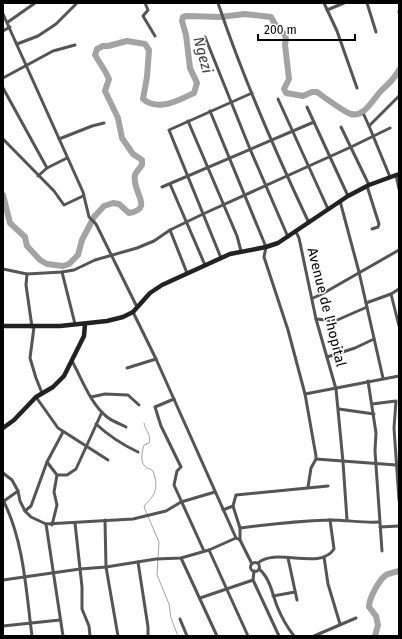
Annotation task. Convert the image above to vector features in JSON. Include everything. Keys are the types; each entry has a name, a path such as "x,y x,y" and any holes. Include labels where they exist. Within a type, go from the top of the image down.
{"street":[{"path":"8,22 35,3"},
{"path":"17,44 38,36 56,24 77,3"},
{"path":"145,3 148,10 143,16 155,36"},
{"path":"218,3 252,93 286,176 309,223"},
{"path":"324,3 337,31 357,88"},
{"path":"327,10 344,3"},
{"path":"367,3 376,32"},
{"path":"3,14 8,22 58,139 83,192 90,219 94,222 137,307"},
{"path":"3,31 10,27"},
{"path":"205,37 265,186 288,237"},
{"path":"3,78 53,51 75,45"},
{"path":"3,88 47,168"},
{"path":"222,258 187,177 169,130 252,93"},
{"path":"369,126 399,96"},
{"path":"278,99 328,209"},
{"path":"307,107 348,196"},
{"path":"210,111 266,247 264,256 288,330 305,394 316,459 311,468 308,487"},
{"path":"364,115 390,177"},
{"path":"188,121 237,236 241,251"},
{"path":"162,187 292,130 314,122"},
{"path":"58,139 104,123"},
{"path":"341,127 368,185 379,224 378,227 372,229"},
{"path":"3,268 27,274 62,272 74,270 95,260 137,248 154,241 170,230 186,222 351,148 390,128"},
{"path":"3,139 54,191 64,205 83,196"},
{"path":"38,176 47,168 67,158"},
{"path":"3,326 33,327 85,324 123,318 133,312 150,293 162,285 186,273 241,251 266,247 278,243 340,201 368,185 397,175 399,189"},
{"path":"170,184 205,265"},
{"path":"340,201 359,272 383,378"},
{"path":"170,230 186,273"},
{"name":"Avenue de l'hopital","path":"296,232 299,238 313,298 316,319 336,389 344,462 347,520"},
{"path":"313,298 399,250"},
{"path":"62,272 75,324"},
{"path":"27,274 26,285 33,327 30,358 42,393"},
{"path":"366,302 391,294 399,289"},
{"path":"391,294 399,326"},
{"path":"316,319 335,321 367,307"},
{"path":"133,312 156,359 236,538 240,540"},
{"path":"3,428 14,420 36,397 53,387 61,380 84,336 85,324"},
{"path":"327,357 355,348 374,338"},
{"path":"127,368 156,359"},
{"path":"72,361 91,397 102,412 108,418 126,427"},
{"path":"305,394 399,376"},
{"path":"368,381 376,433 375,451 382,551"},
{"path":"91,397 105,394 128,395 138,405"},
{"path":"36,397 58,428 108,460"},
{"path":"174,399 155,407 161,426 181,467 177,471 174,485 204,551"},
{"path":"372,404 396,401 394,428 399,500"},
{"path":"339,409 374,414"},
{"path":"57,475 66,475 76,469 102,412"},
{"path":"96,424 126,447 138,452"},
{"path":"25,511 31,506 47,462 63,432"},
{"path":"316,459 396,466"},
{"path":"47,462 57,475 54,492 57,506 52,525"},
{"path":"3,473 12,480 18,491 20,502 25,511 31,517 46,524 52,525 133,519 148,516 166,510 181,502 215,492"},
{"path":"279,636 253,580 254,571 251,568 252,564 240,540 240,528 233,506 236,495 328,486"},
{"path":"18,491 3,500 18,538 25,577 32,636"},
{"path":"223,510 233,506"},
{"path":"105,520 106,567 118,636"},
{"path":"240,528 288,522 330,520 379,522"},
{"path":"252,564 254,562 258,563 260,560 278,557 324,558 334,549 330,520"},
{"path":"75,523 80,569 82,609 89,626 90,636"},
{"path":"46,524 63,636"},
{"path":"380,527 399,526"},
{"path":"3,580 158,559 181,558 209,550 236,538"},
{"path":"209,550 248,636"},
{"path":"181,558 217,636"},
{"path":"288,558 297,600"},
{"path":"324,558 328,584 340,624"},
{"path":"138,562 148,627 148,636"},
{"path":"258,563 260,567 259,569 265,575 285,622 294,636"},
{"path":"254,571 259,569"},
{"path":"200,598 253,580"},
{"path":"273,596 295,592"},
{"path":"314,636 356,618"},
{"path":"180,619 187,636"},
{"path":"3,626 60,620"}],"waterway":[{"name":"Ngezi","path":"3,195 10,223 25,237 27,246 40,260 47,264 63,266 69,264 78,255 82,240 94,217 104,206 113,203 119,204 129,213 137,211 140,208 141,203 136,187 135,175 142,165 142,160 133,154 122,138 118,118 105,91 109,79 95,55 97,49 103,46 127,41 145,44 149,50 147,77 143,99 155,105 169,104 182,99 194,93 197,83 190,68 186,35 182,21 183,17 220,17 245,14 271,17 276,26 285,35 286,39 285,45 289,79 284,89 286,93 303,96 312,92 317,92 351,114 364,111 393,79 399,70"},
{"path":"144,423 150,440 149,443 144,445 142,460 144,466 153,471 156,484 154,494 144,507 159,542 157,575 169,604 171,618 178,636"},
{"name":"Ngezi","path":"375,636 378,625 376,616 369,607 369,603 383,577 399,571"}]}
